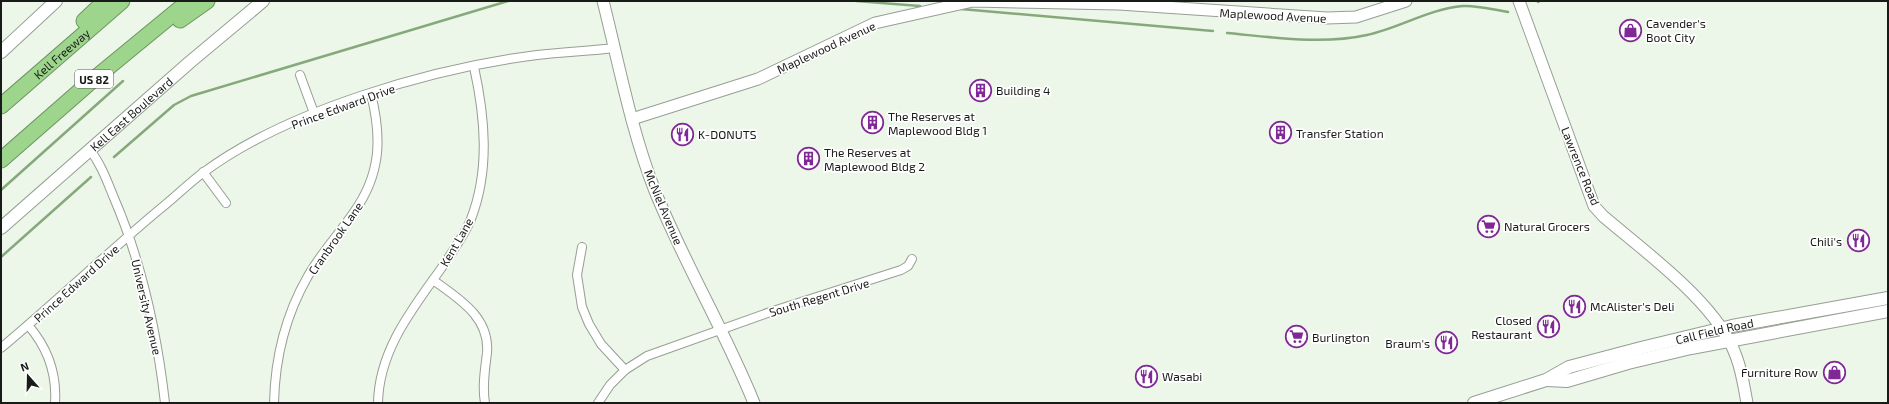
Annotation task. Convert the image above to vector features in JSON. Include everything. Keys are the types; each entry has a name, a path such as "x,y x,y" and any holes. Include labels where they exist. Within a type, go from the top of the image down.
{"highway":[{"path":"41,71 88,16 105,1"},
{"name":"Kell Freeway","path":"1,106 122,1"},
{"name":"US 82","path":"1,160 88,84 189,1"},
{"path":"88,84 207,1"},
{"path":"1,103 21,88"}],"main road":[{"path":"1,52 56,1"},
{"name":"Kell East Boulevard","path":"1,228 262,1"},
{"name":"Call Field Road","path":"1474,403 1546,380 1569,367 1726,334 1823,310 1888,298"},
{"path":"1823,310 1823,323"},
{"name":"Call Field Road","path":"1726,334 1823,323 1888,311"}],"street":[{"name":"McNiel Avenue","path":"603,1 632,119 656,194 721,329 754,403"},
{"name":"Maplewood Avenue","path":"632,119 758,79 875,23 973,1 1119,4 1327,18 1356,17 1406,1"},
{"name":"Lawrence Road","path":"1519,1 1594,206 1603,216 1688,289 1704,305 1726,334 1736,355 1747,403"},
{"name":"Prince Edward Drive","path":"1,348 129,234 203,172 263,136 314,113 418,80 474,67 537,55 615,48"},
{"name":"Kent Lane","path":"378,403 387,356 398,330 456,246 471,219 482,172 484,131 479,90 474,67"},
{"path":"300,75 314,113"},
{"name":"Cranbrook Lane","path":"274,403 275,371 280,342 295,302 308,276 326,248 354,212 367,191 373,173 379,141 376,112 371,94"},
{"name":"University Avenue","path":"90,150 98,160 129,234 146,297 160,361 164,403"},
{"path":"203,172 226,203"},
{"path":"582,247 577,276 582,307 589,324 601,344 625,370"},
{"name":"South Regent Drive","path":"598,403 610,385 625,370 647,356 772,310 901,270 908,266 912,259"},
{"path":"433,280 465,303 479,317 486,335 487,350 485,403"},
{"path":"28,325 48,355 56,384 55,403"}],"waterway":[{"path":"114,157 174,105 191,96 508,1"},
{"path":"856,1 920,6"},
{"path":"1227,33 1315,40 1350,38 1379,32 1450,8 1474,6 1508,12"},
{"path":"961,9 1213,31"},
{"path":"1,190 123,81"},
{"path":"1,257 91,177"}],"place":[{"name":"Cavender's Boot City","path":"1630,30"},
{"name":"Building 4","path":"981,90"},
{"name":"The Reserves at Maplewood Bldg 1","path":"873,123"},
{"name":"Transfer Station","path":"1281,133"},
{"name":"K-DONUTS","path":"683,134"},
{"name":"The Reserves at Maplewood Bldg 2","path":"809,159"},
{"name":"Natural Grocers","path":"1488,226"},
{"name":"Chili's","path":"1858,241"},
{"name":"McAlister's Deli","path":"1574,306"},
{"name":"Closed Restaurant","path":"1548,327"},
{"name":"Burlington","path":"1296,337"},
{"name":"Braum's","path":"1446,343"},
{"name":"Furniture Row","path":"1834,372"},
{"name":"Wasabi","path":"1147,376"}]}
